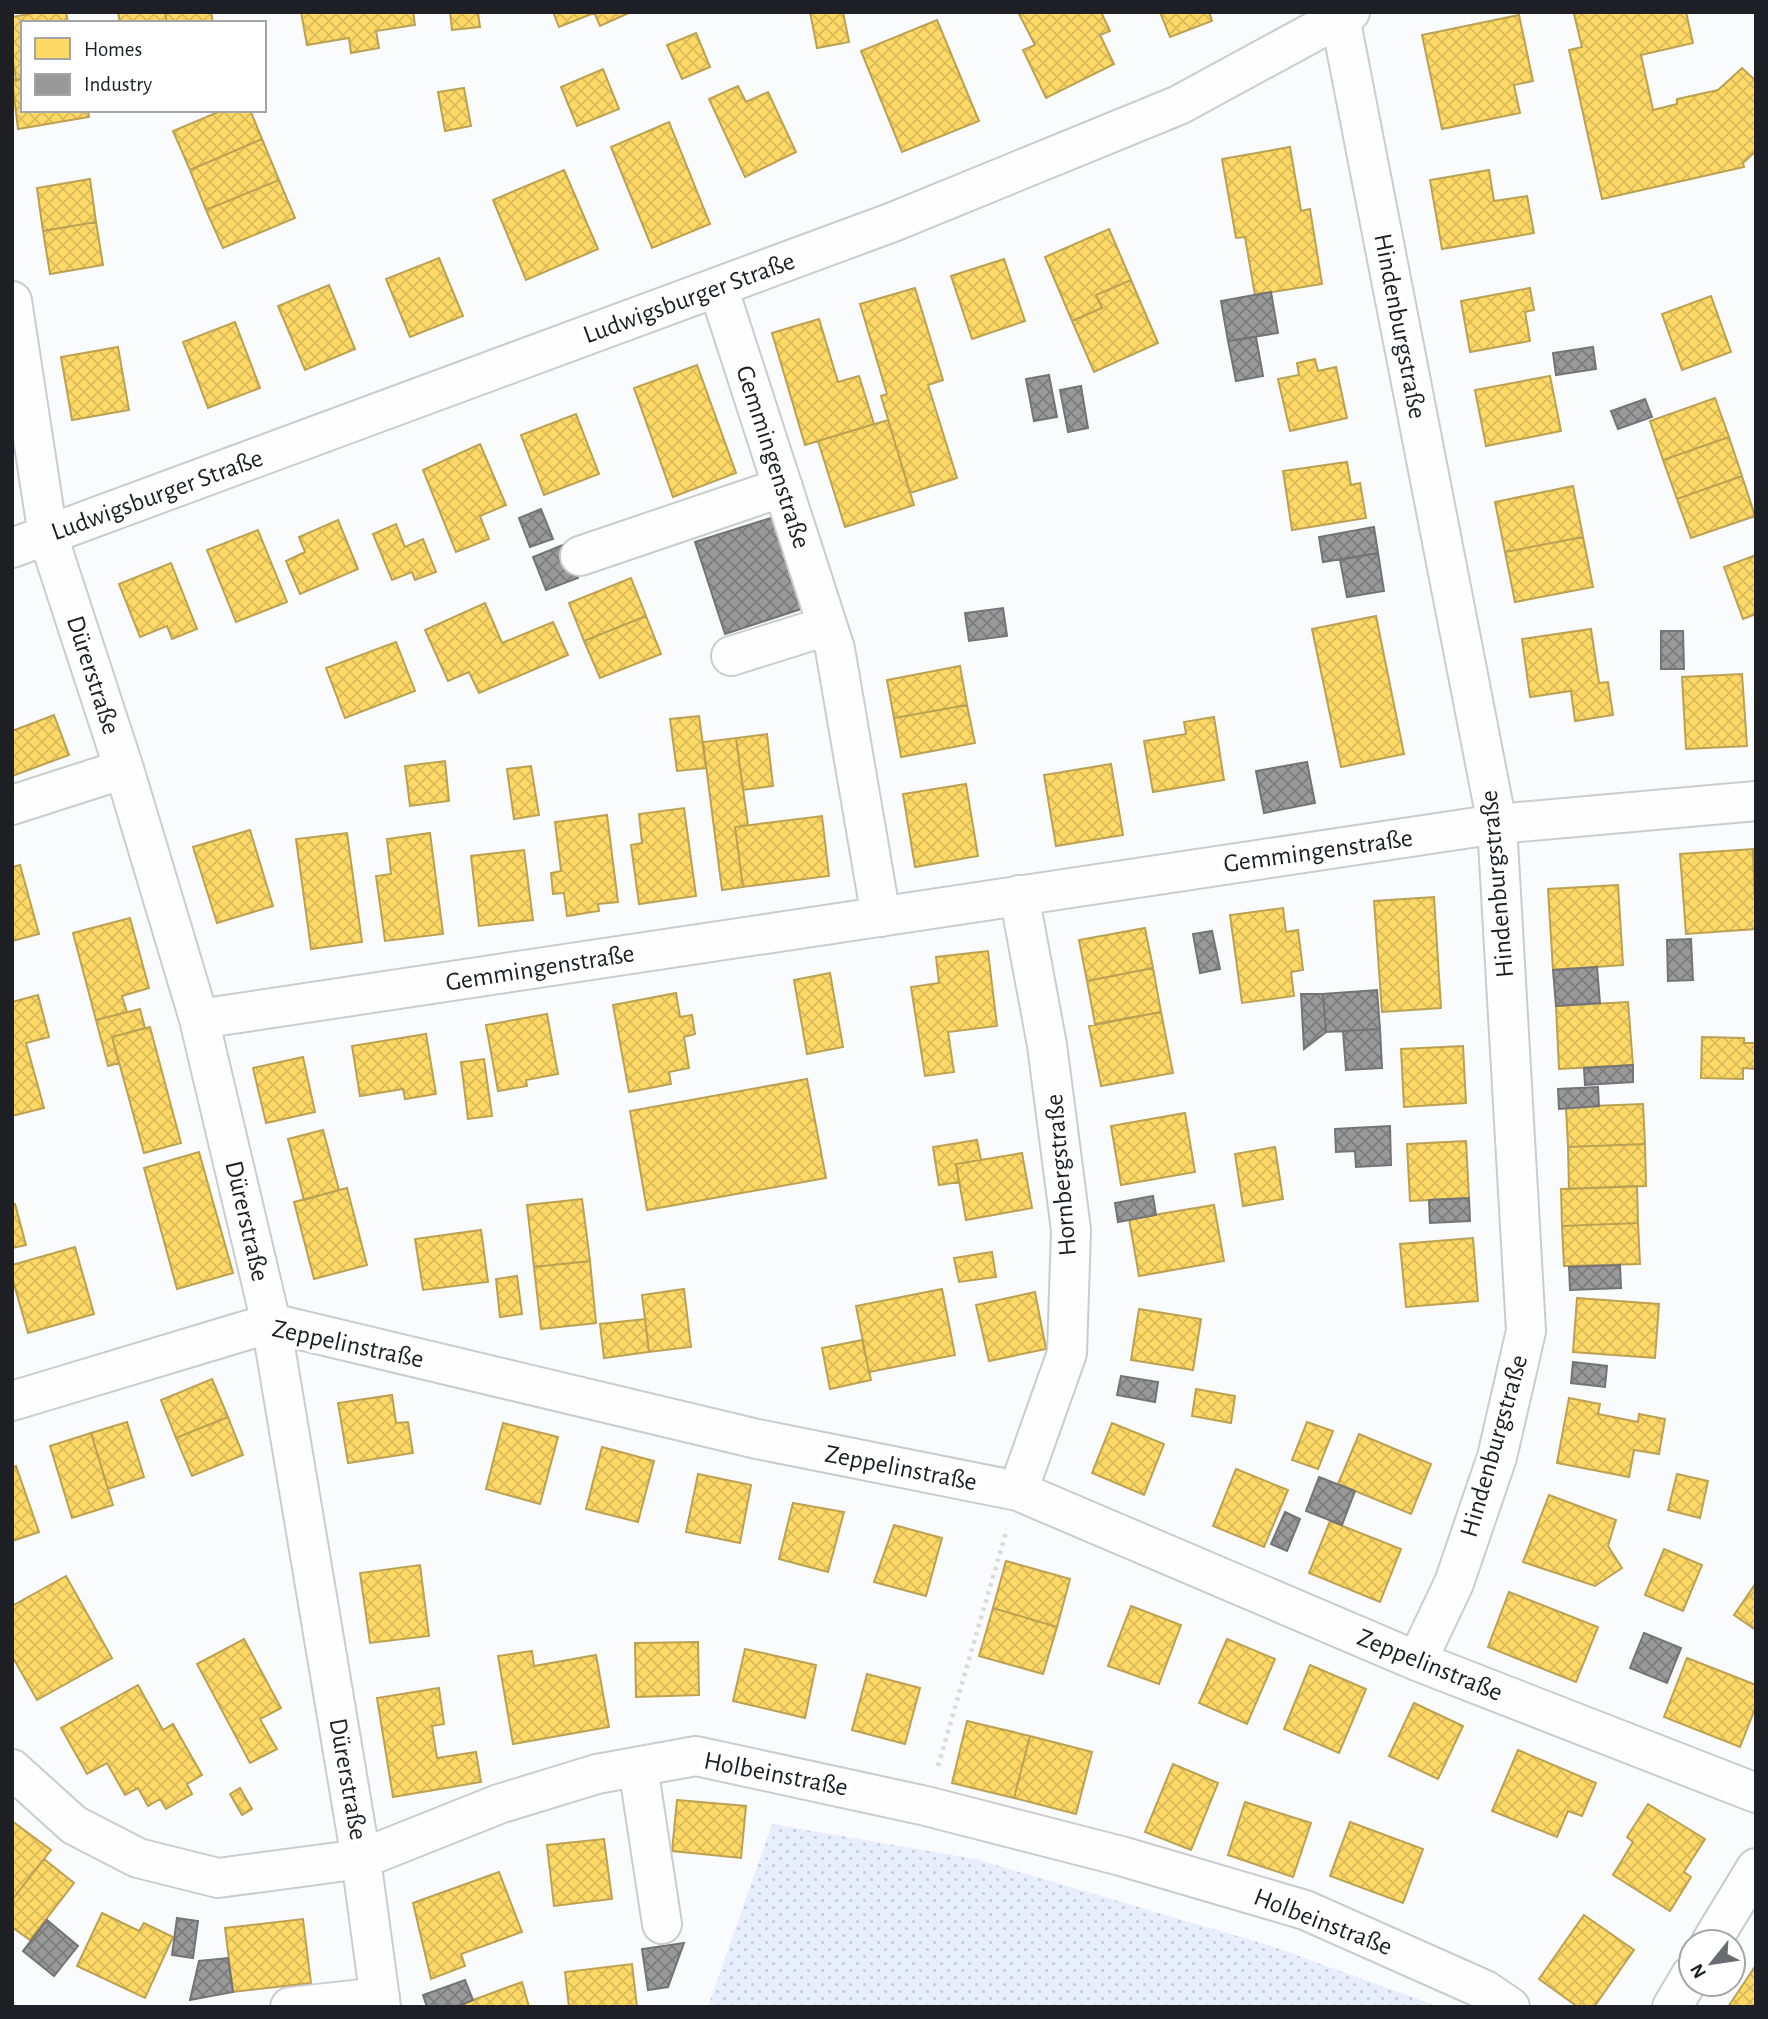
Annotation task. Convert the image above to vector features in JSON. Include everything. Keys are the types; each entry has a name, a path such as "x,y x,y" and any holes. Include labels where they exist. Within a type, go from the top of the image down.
{"street":[{"name":"Ludwigsburger Straße","path":"12,548 893,222 1179,105 1343,14"},
{"name":"Hindenburgstraße","path":"1343,14 1497,824 1526,1331 1497,1457 1454,1583 1417,1661"},
{"name":"Gemmingenstraße","path":"718,287 835,649 881,916"},
{"name":"Dürerstraße","path":"12,302 48,536 124,769 199,1019 271,1322 361,1858 380,2002"},
{"path":"580,556 783,487"},
{"path":"731,656 827,626"},
{"path":"12,806 124,769"},
{"name":"Gemmingenstraße","path":"199,1019 1497,824 1756,801"},
{"name":"Hornbergstraße","path":"1018,1491 1067,1353 1070,1230 1047,1045 1019,895"},
{"name":"Zeppelinstraße","path":"12,1401 271,1322 757,1439 1018,1491 1417,1661 1756,1793"},
{"name":"Holbeinstraße","path":"12,1769 74,1825 138,1858 218,1878 361,1858 499,1804 597,1774 696,1756 926,1806 1121,1856 1305,1910 1485,1990 1510,2007"},
{"path":"638,1767 662,1924"},
{"path":"1720,1928 1756,1868"},
{"path":"290,2007 380,2002"}],"path":[{"path":"926,1806 1018,1491"}],"shaded area":[{"path":"772,1824 975,1859 1271,1946 1440,2007 708,2007"}],"building: Homes":[{"path":"40,12 66,12 68,21 21,21 21,79 16,80 12,55 12,17"},
{"path":"118,12 165,12 167,21 120,21"},
{"path":"165,12 211,12 213,21 167,21"},
{"path":"301,12 413,12 415,25 376,31 379,48 351,53 349,38 307,45"},
{"path":"450,12 484,12 478,13 480,27 452,30"},
{"path":"553,12 594,12 594,13 559,27"},
{"path":"594,12 631,12 600,26"},
{"path":"810,12 843,12 849,42 817,48"},
{"path":"1018,12 1101,12 1110,31 1100,35 1114,64 1046,98 1023,50 1035,45"},
{"path":"1160,12 1209,12 1212,21 1170,37"},
{"path":"1686,12 1693,43 1641,55 1653,110 1677,104 1677,99 1718,90 1742,68 1756,81 1756,151 1743,163 1744,167 1602,199 1569,50 1582,47 1574,14"},
{"path":"1519,15 1533,81 1514,85 1520,113 1442,129 1422,35"},
{"path":"937,20 979,121 902,152 861,51"},
{"path":"696,33 710,67 682,79 667,45"},
{"path":"603,69 619,109 577,126 561,87"},
{"path":"21,79 21,112 88,112 89,117 18,129 12,80"},
{"path":"738,86 746,102 768,92 796,152 745,177 709,99"},
{"path":"464,88 471,126 445,131 438,92"},
{"path":"218,112 251,112 262,139 190,170 173,131"},
{"path":"669,122 710,224 652,248 611,147"},
{"path":"262,139 279,180 206,210 190,170"},
{"path":"1290,147 1301,211 1310,209 1322,284 1255,295 1245,237 1236,238 1222,159"},
{"path":"564,170 598,249 526,280 493,200"},
{"path":"1489,170 1494,201 1527,196 1534,233 1442,249 1430,180"},
{"path":"90,179 96,222 43,231 37,188"},
{"path":"279,180 295,218 223,248 206,210"},
{"path":"96,222 103,265 50,274 43,231"},
{"path":"1109,229 1131,280 1096,295 1102,308 1072,321 1045,257"},
{"path":"439,258 463,316 410,337 386,279"},
{"path":"1004,259 1025,321 972,339 951,276"},
{"path":"1131,280 1158,343 1094,372 1072,321 1102,308 1096,295"},
{"path":"329,285 355,349 305,370 278,306"},
{"path":"915,288 943,380 928,385 957,478 910,493 881,396 887,394 860,304"},
{"path":"1530,288 1534,310 1525,312 1530,341 1470,352 1461,301"},
{"path":"1711,296 1731,352 1682,370 1662,314"},
{"path":"819,319 838,382 859,376 874,424 805,445 772,333"},
{"path":"235,322 260,388 208,408 183,342"},
{"path":"118,347 129,410 72,420 61,357"},
{"path":"1315,359 1318,371 1336,367 1347,418 1290,431 1278,379 1299,375 1297,363"},
{"path":"697,365 736,473 673,497 634,388"},
{"path":"1550,376 1561,431 1486,446 1475,390"},
{"path":"1715,398 1729,437 1663,460 1650,421"},
{"path":"576,414 599,474 544,495 521,435"},
{"path":"888,420 914,505 845,527 818,441"},
{"path":"1729,437 1742,476 1677,499 1663,460"},
{"path":"480,444 506,505 480,516 489,539 456,552 423,470"},
{"path":"1347,462 1351,485 1360,483 1366,518 1292,530 1283,471"},
{"path":"1742,476 1755,516 1691,538 1677,499"},
{"path":"1573,486 1583,537 1505,552 1495,502"},
{"path":"338,520 358,569 300,594 286,561 305,552 299,537"},
{"path":"396,524 405,547 423,539 436,572 415,580 412,572 392,580 373,534"},
{"path":"258,530 287,602 236,622 207,550"},
{"path":"1583,537 1593,587 1515,602 1505,552"},
{"path":"1756,555 1756,614 1743,619 1724,567"},
{"path":"171,563 197,629 172,639 167,626 140,637 119,584"},
{"path":"631,578 646,616 584,641 569,603"},
{"path":"485,603 502,643 553,622 568,655 479,693 469,672 448,681 425,630"},
{"path":"646,616 661,654 600,678 584,641"},
{"path":"1376,616 1404,754 1341,767 1312,629"},
{"path":"1591,629 1599,683 1608,682 1613,715 1575,721 1571,691 1530,697 1522,639"},
{"path":"396,642 415,691 345,718 326,668"},
{"path":"960,666 967,705 894,718 887,680"},
{"path":"1742,674 1747,746 1686,749 1682,677"},
{"path":"967,705 975,743 901,757 894,718"},
{"path":"54,715 69,755 12,776 12,731"},
{"path":"699,716 706,768 677,771 670,719"},
{"path":"1214,717 1224,780 1153,792 1144,741 1186,734 1184,722"},
{"path":"767,734 773,786 743,790 736,738"},
{"path":"736,738 748,825 735,827 743,887 722,890 703,742"},
{"path":"445,761 449,801 410,806 405,766"},
{"path":"1111,764 1123,835 1056,846 1044,775"},
{"path":"531,766 539,815 514,819 507,769"},
{"path":"966,784 978,856 915,867 903,794"},
{"path":"684,808 696,896 639,904 631,845 642,843 639,814"},
{"path":"607,815 618,902 598,904 599,911 567,916 564,893 553,894 551,873 561,871 555,822"},
{"path":"822,816 829,876 743,887 735,827"},
{"path":"250,830 273,906 217,923 193,847"},
{"path":"347,833 362,942 311,949 296,839"},
{"path":"430,833 443,934 385,941 376,876 391,874 387,839"},
{"path":"1753,849 1756,929 1686,934 1680,854"},
{"path":"524,850 533,920 479,926 471,856"},
{"path":"20,865 39,934 12,941 12,867"},
{"path":"1618,885 1623,965 1553,970 1548,889"},
{"path":"1434,897 1441,1008 1382,1012 1374,901"},
{"path":"1283,908 1286,932 1298,930 1303,970 1291,972 1294,996 1242,1003 1230,915"},
{"path":"130,918 149,988 122,996 127,1012 96,1020 73,933"},
{"path":"1145,928 1153,968 1087,981 1079,940"},
{"path":"988,951 997,1026 948,1032 954,1072 925,1076 911,987 939,983 936,957"},
{"path":"1153,968 1161,1012 1095,1024 1087,981"},
{"path":"830,973 843,1047 807,1054 794,980"},
{"path":"676,993 680,1017 692,1015 695,1034 684,1037 689,1068 669,1072 671,1084 629,1092 613,1005"},
{"path":"38,995 49,1037 26,1043 44,1108 12,1116 12,1002"},
{"path":"1628,1002 1633,1065 1559,1069 1556,1006"},
{"path":"140,1009 145,1028 112,1037 119,1063 108,1066 96,1020"},
{"path":"1161,1012 1173,1073 1101,1086 1089,1026"},
{"path":"547,1014 558,1074 526,1080 527,1086 498,1091 486,1025"},
{"path":"150,1027 181,1143 144,1153 112,1037"},
{"path":"426,1034 436,1094 405,1099 403,1089 360,1096 352,1046"},
{"path":"1702,1037 1744,1038 1744,1043 1756,1043 1756,1069 1743,1068 1743,1079 1701,1078"},
{"path":"1463,1046 1466,1103 1404,1107 1401,1049"},
{"path":"303,1057 315,1112 266,1123 253,1068"},
{"path":"484,1059 492,1116 468,1119 461,1062"},
{"path":"807,1079 826,1178 647,1210 630,1111"},
{"path":"1643,1104 1645,1144 1568,1147 1566,1107"},
{"path":"1185,1113 1195,1172 1121,1185 1111,1126"},
{"path":"323,1130 339,1190 304,1200 288,1139"},
{"path":"977,1140 981,1160 956,1164 959,1182 939,1185 933,1147"},
{"path":"1466,1141 1469,1198 1410,1201 1407,1144"},
{"path":"1645,1144 1646,1186 1569,1189 1568,1147"},
{"path":"1275,1147 1283,1199 1243,1206 1235,1154"},
{"path":"199,1152 233,1273 177,1289 144,1168"},
{"path":"1022,1153 1032,1208 966,1220 956,1164"},
{"path":"1637,1186 1638,1223 1562,1226 1561,1189"},
{"path":"347,1188 367,1265 314,1279 294,1202"},
{"path":"582,1199 590,1261 534,1267 527,1205"},
{"path":"15,1204 26,1245 12,1248 12,1205"},
{"path":"1214,1205 1224,1261 1139,1276 1129,1219"},
{"path":"1638,1223 1640,1264 1564,1266 1562,1226"},
{"path":"481,1230 488,1282 423,1290 415,1239"},
{"path":"1473,1238 1478,1301 1406,1307 1400,1244"},
{"path":"75,1247 94,1314 28,1333 12,1277 12,1265"},
{"path":"992,1252 996,1277 959,1282 954,1258"},
{"path":"590,1261 596,1323 541,1329 534,1267"},
{"path":"517,1276 522,1314 500,1317 496,1279"},
{"path":"684,1289 691,1347 649,1352 642,1295"},
{"path":"942,1289 955,1355 869,1372 856,1306"},
{"path":"1035,1292 1046,1349 989,1361 976,1305"},
{"path":"1577,1298 1659,1304 1655,1358 1573,1352"},
{"path":"1139,1309 1201,1319 1193,1370 1131,1360"},
{"path":"645,1319 649,1352 604,1358 600,1324"},
{"path":"862,1340 871,1380 830,1389 822,1348"},
{"path":"212,1379 228,1417 176,1438 161,1400"},
{"path":"1196,1389 1235,1396 1231,1423 1192,1416"},
{"path":"392,1395 396,1423 408,1422 413,1453 348,1463 338,1403"},
{"path":"1569,1398 1600,1404 1598,1414 1638,1422 1639,1414 1665,1419 1659,1454 1634,1450 1629,1477 1557,1463"},
{"path":"228,1417 243,1455 192,1476 176,1438"},
{"path":"127,1422 144,1477 108,1489 91,1433"},
{"path":"1307,1422 1333,1431 1318,1469 1292,1460"},
{"path":"503,1423 558,1437 540,1504 486,1489"},
{"path":"1112,1423 1164,1444 1144,1495 1092,1473"},
{"path":"91,1433 113,1505 72,1518 50,1446"},
{"path":"1359,1434 1431,1464 1411,1514 1338,1484"},
{"path":"602,1447 654,1461 638,1522 586,1509"},
{"path":"16,1466 39,1532 12,1541 12,1467"},
{"path":"1236,1469 1288,1490 1264,1547 1213,1526"},
{"path":"698,1474 751,1485 740,1543 686,1532"},
{"path":"1677,1474 1708,1481 1700,1518 1668,1510"},
{"path":"1549,1495 1616,1520 1608,1546 1622,1568 1595,1586 1523,1562"},
{"path":"793,1503 844,1512 828,1572 779,1559"},
{"path":"1330,1521 1401,1549 1380,1602 1309,1573"},
{"path":"894,1525 942,1538 926,1596 874,1582"},
{"path":"1664,1549 1702,1565 1683,1611 1645,1595"},
{"path":"1006,1561 1070,1579 1057,1627 993,1608"},
{"path":"420,1565 429,1636 370,1643 360,1573"},
{"path":"66,1576 112,1658 37,1700 12,1656 12,1606"},
{"path":"1756,1583 1756,1630 1734,1615"},
{"path":"1509,1592 1598,1627 1576,1682 1488,1647"},
{"path":"1131,1606 1181,1625 1159,1684 1108,1666"},
{"path":"993,1608 1057,1627 1043,1674 979,1656"},
{"path":"244,1639 281,1708 260,1719 277,1749 250,1763 197,1664"},
{"path":"1227,1639 1275,1659 1247,1724 1199,1703"},
{"path":"698,1642 699,1695 636,1697 635,1643"},
{"path":"745,1649 816,1665 805,1718 733,1701"},
{"path":"532,1651 534,1666 596,1655 609,1727 513,1744 498,1656"},
{"path":"1687,1658 1756,1685 1756,1706 1740,1747 1664,1717"},
{"path":"1310,1665 1366,1689 1339,1753 1284,1729"},
{"path":"867,1674 920,1688 905,1744 852,1730"},
{"path":"138,1685 163,1730 173,1724 202,1775 187,1784 192,1794 166,1809 160,1799 148,1806 138,1788 125,1795 107,1763 87,1774 61,1728"},
{"path":"439,1688 444,1724 432,1726 437,1758 476,1752 481,1782 393,1797 377,1698"},
{"path":"1414,1703 1463,1726 1438,1779 1389,1756"},
{"path":"967,1721 1030,1736 1014,1798 952,1783"},
{"path":"1030,1736 1092,1752 1076,1814 1014,1798"},
{"path":"1518,1750 1596,1783 1582,1816 1568,1811 1557,1837 1492,1811"},
{"path":"1173,1764 1218,1783 1191,1850 1145,1832"},
{"path":"240,1788 252,1809 242,1815 230,1794"},
{"path":"677,1800 746,1806 741,1858 672,1851"},
{"path":"1245,1802 1311,1823 1293,1877 1228,1855"},
{"path":"1648,1804 1705,1839 1684,1872 1691,1877 1670,1911 1613,1875 1633,1842 1627,1837"},
{"path":"12,1821 51,1850 12,1900"},
{"path":"1350,1822 1423,1849 1403,1903 1330,1876"},
{"path":"604,1839 612,1899 554,1906 547,1845"},
{"path":"44,1859 74,1883 30,1940 12,1927 12,1900"},
{"path":"499,1872 522,1932 461,1954 465,1966 431,1979 413,1903"},
{"path":"102,1913 139,1931 144,1923 173,1937 145,1998 77,1966"},
{"path":"1584,1915 1634,1950 1594,2007 1578,2007 1539,1979"},
{"path":"303,1919 311,1983 233,1992 225,1928"},
{"path":"632,1964 637,2007 569,2007 565,1972"},
{"path":"1756,1965 1756,2007 1728,2007 1734,1998 1747,1998 1747,1978"},
{"path":"522,1982 529,2007 456,2007 473,2000"}],"building: Industry":[{"path":"1271,292 1278,333 1228,341 1221,301"},
{"path":"1256,337 1263,376 1236,381 1228,341"},
{"path":"1593,347 1596,369 1556,375 1553,353"},
{"path":"1049,375 1057,417 1034,421 1026,379"},
{"path":"1081,386 1088,428 1068,432 1060,390"},
{"path":"1645,399 1652,417 1618,429 1611,411"},
{"path":"541,509 553,539 530,547 519,518"},
{"path":"774,517 804,608 725,634 695,542"},
{"path":"1374,527 1378,553 1323,562 1319,537"},
{"path":"565,544 578,578 546,590 533,557"},
{"path":"1378,553 1384,591 1347,597 1340,560"},
{"path":"1003,608 1007,636 969,641 965,613"},
{"path":"1661,631 1683,631 1684,669 1661,669"},
{"path":"1307,762 1315,803 1264,813 1256,771"},
{"path":"1212,931 1220,969 1200,973 1193,934"},
{"path":"1691,939 1693,980 1668,981 1667,940"},
{"path":"1597,967 1600,1003 1556,1006 1553,970"},
{"path":"1377,990 1380,1029 1326,1032 1323,994"},
{"path":"1301,994 1323,994 1326,1032 1304,1049"},
{"path":"1380,1029 1382,1068 1346,1070 1343,1031"},
{"path":"1633,1065 1633,1082 1585,1085 1584,1068"},
{"path":"1598,1087 1599,1106 1559,1109 1558,1089"},
{"path":"1390,1126 1391,1165 1356,1167 1355,1151 1336,1152 1335,1129"},
{"path":"1153,1196 1156,1215 1118,1222 1115,1203"},
{"path":"1469,1198 1470,1221 1430,1223 1429,1200"},
{"path":"1620,1265 1621,1288 1570,1290 1569,1267"},
{"path":"1573,1362 1607,1366 1605,1387 1571,1383"},
{"path":"1121,1376 1158,1382 1155,1402 1117,1395"},
{"path":"1319,1477 1355,1491 1342,1525 1306,1511"},
{"path":"1285,1512 1300,1519 1287,1551 1271,1544"},
{"path":"1644,1633 1681,1648 1667,1683 1630,1668"},
{"path":"177,1918 198,1921 193,1958 172,1955"},
{"path":"47,1920 78,1946 54,1976 23,1951"},
{"path":"684,1943 668,1987 648,1990 642,1949"},
{"path":"228,1958 233,1992 190,2000 199,1961"},
{"path":"465,1980 473,2000 456,2007 427,2007 423,1995"}]}
